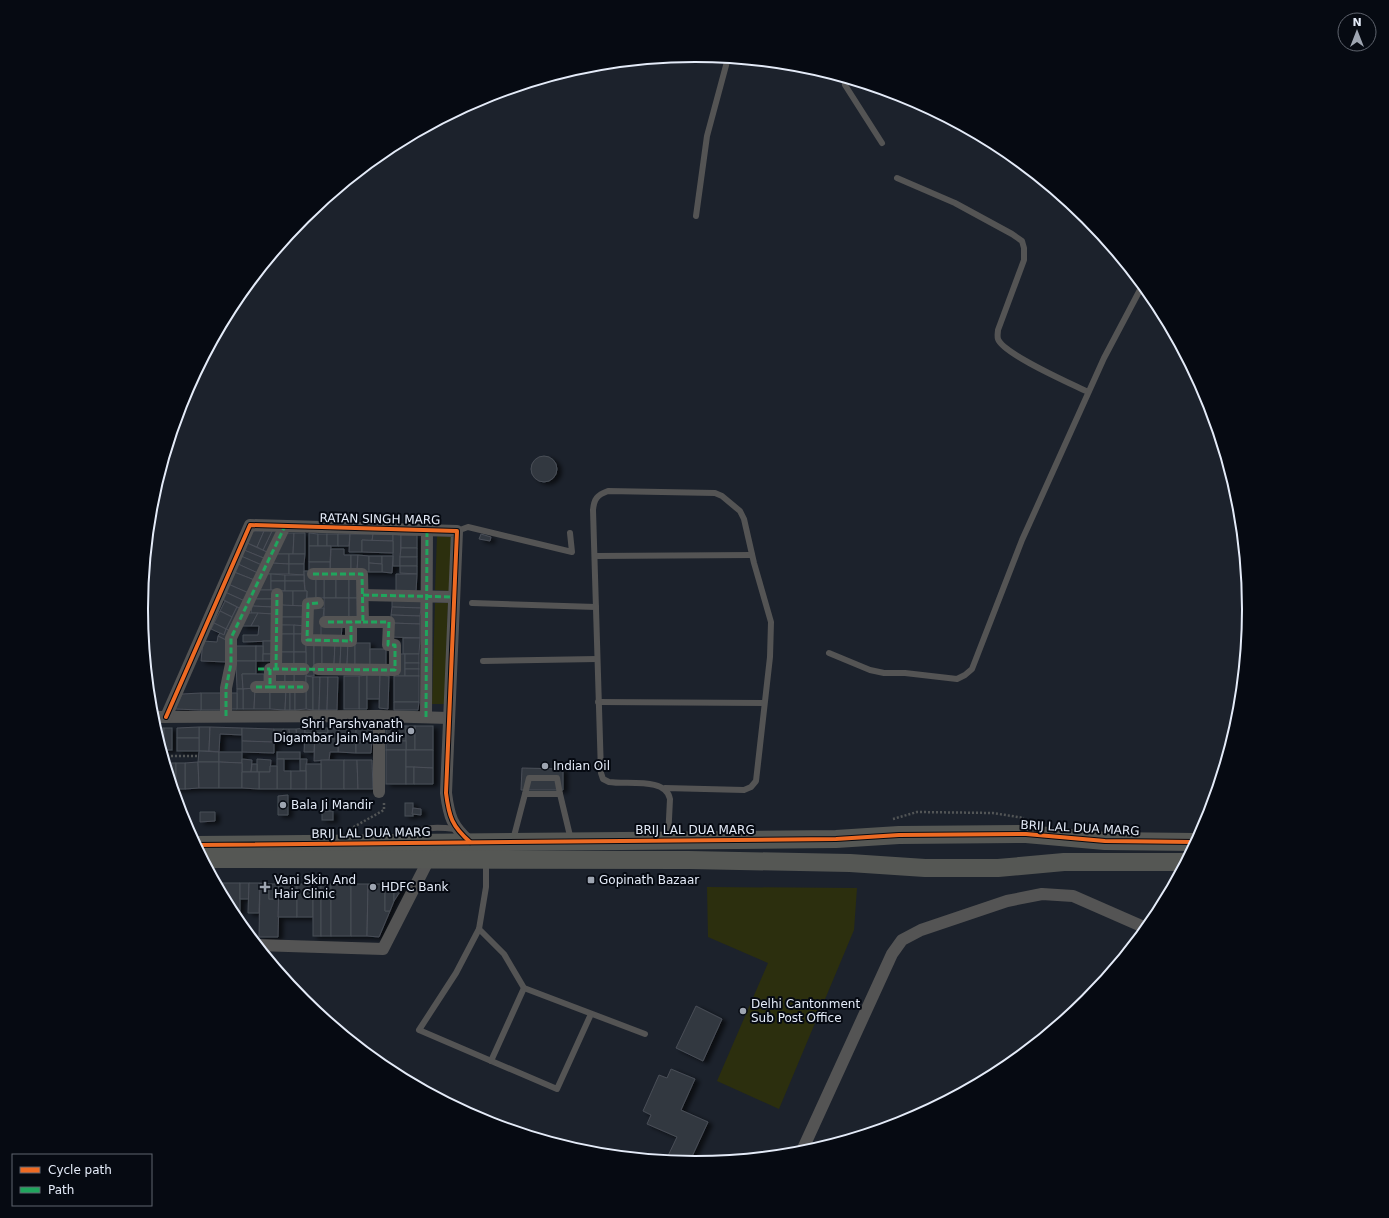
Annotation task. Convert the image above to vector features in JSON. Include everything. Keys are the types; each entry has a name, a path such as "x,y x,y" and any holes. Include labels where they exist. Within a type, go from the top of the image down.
{"street":[{"name":"RATAN SINGH MARG","path":"166,717 250,525 457,531 446,793 456,829"},
{"path":"226,716 226,688 231,664 231,638 286,526"},
{"path":"426,717 427,530"},
{"path":"313,574 362,574 364,622"},
{"path":"270,687 268,669 277,594"},
{"path":"362,595 454,597"},
{"path":"318,603 308,604 307,640 351,641 351,622"},
{"path":"318,669 395,670 395,645 388,645 388,622 325,622"},
{"path":"268,669 304,669"},
{"path":"256,687 303,687"},
{"path":"379,716 381,795"},
{"path":"158,717 379,716 449,718"},
{"path":"456,829 470,842"},
{"name":"BRIJ LAL DUA MARG","path":"201,845 836,839 900,835 1026,834 1105,841 1189,842"},
{"name":"BRIJ LAL DUA MARG","path":"208,859 486,859 835,862 925,868 998,868 1064,862 1179,862"},
{"path":"264,945 383,949 429,859"},
{"path":"805,1144 892,954 902,940 921,930 961,916 1007,901 1042,894 1073,896 1140,925"}],"lane":[{"path":"696,216 707,136 727,63"},
{"path":"845,84 882,143"},
{"path":"897,178 955,203 1022,241 1024,248 1024,260 998,330 998,339 1003,346 1014,355 1088,392"},
{"path":"829,653 870,670 884,673 920,674 945,679 957,679 965,676 972,669 1022,540 1104,358 1139,291"},
{"path":"608,491 703,492 722,496 740,511 744,519 752,555 771,622 770,657 763,704 758,771 756,781 751,788 744,790 665,788 655,784 617,784 603,779 601,773 598,702 595,556 594,500 600,494 608,491"},
{"path":"457,531 468,527 572,552 570,533"},
{"path":"595,556 752,555"},
{"path":"472,603 596,606"},
{"path":"484,661 597,659"},
{"path":"598,702 763,704"},
{"path":"512,842 529,778 557,778 572,841"},
{"path":"665,788 670,799 668,840"},
{"path":"525,794 560,794"},
{"path":"400,843 416,831 433,826 456,829"},
{"path":"486,859 486,887 479,929 456,973 419,1030 557,1089 591,1014"},
{"path":"479,929 504,954 524,988 645,1034"},
{"path":"491,1061 524,988"}],"path":[{"path":"168,756 197,756"},
{"path":"348,830 384,810 381,795"}],"green space":[{"path":"437,536 453,537 450,591 435,590"},
{"path":"435,603 448,603 445,704 432,704"},
{"path":"707,887 857,888 854,930 779,1109 717,1081 768,963 708,937"}],"building":[{"path":"544,456 553,460 557,469 553,478 544,482 535,478 531,469 535,460"},
{"path":"280,530 269,553 263,550 272,531"},
{"path":"252,531 264,531 257,547 247,543"},
{"path":"264,531 272,531 263,550 257,547"},
{"path":"285,533 294,533 293,554 275,554"},
{"path":"294,533 305,533 305,554 293,554"},
{"path":"309,533 318,534 318,546 309,546"},
{"path":"318,534 327,534 327,546 318,546"},
{"path":"327,534 338,534 338,546 327,546"},
{"path":"338,534 350,534 349,546 338,546"},
{"path":"350,534 373,534 372,541 362,540 362,552 349,552"},
{"path":"373,534 393,534 393,541 372,541"},
{"path":"393,534 401,535 400,566 393,566"},
{"path":"481,534 491,537 490,541 479,539"},
{"path":"401,535 417,535 417,548 401,548"},
{"path":"362,540 393,541 393,553 362,552"},
{"path":"247,543 269,553 266,559 244,550"},
{"path":"309,546 331,546 330,562 309,562"},
{"path":"401,548 417,548 417,557 400,557"},
{"path":"331,549 344,549 344,555 351,555 351,571 330,571"},
{"path":"244,550 266,559 264,566 241,556"},
{"path":"275,554 289,554 289,564 271,563"},
{"path":"289,554 305,554 304,564 289,564"},
{"path":"351,555 358,555 357,571 351,571"},
{"path":"358,555 369,556 369,572 357,571"},
{"path":"241,556 264,566 260,574 238,564"},
{"path":"369,556 382,556 382,564 369,563"},
{"path":"382,556 393,556 392,573 382,572"},
{"path":"400,557 417,557 417,566 400,566"},
{"path":"309,562 330,562 330,571 309,571"},
{"path":"271,563 289,564 289,574 265,574"},
{"path":"369,563 382,564 382,572 369,572"},
{"path":"238,564 260,574 257,581 234,572"},
{"path":"289,564 304,564 304,575 289,574"},
{"path":"400,566 417,566 417,574 400,573"},
{"path":"304,571 309,571 316,578 316,598 307,598 307,591 305,591"},
{"path":"234,572 257,581 251,594 228,584"},
{"path":"265,574 271,574 271,590 257,590"},
{"path":"271,574 285,575 285,581 271,581"},
{"path":"396,574 417,574 416,592 396,592"},
{"path":"285,575 304,575 304,581 285,581"},
{"path":"336,577 336,598 324,598 324,578"},
{"path":"336,577 349,577 349,598 336,598"},
{"path":"349,577 357,577 357,598 349,598"},
{"path":"316,578 324,578 324,598 316,598"},
{"path":"271,581 285,581 285,591 271,590"},
{"path":"285,581 304,581 305,591 285,591"},
{"path":"228,584 251,594 247,602 225,592"},
{"path":"255,590 273,590 273,599 255,599"},
{"path":"281,591 293,591 293,606 281,605"},
{"path":"293,591 307,591 306,606 293,606"},
{"path":"225,592 247,602 243,610 222,599"},
{"path":"324,598 349,598 349,619 324,619"},
{"path":"349,598 357,598 357,619 349,619"},
{"path":"255,599 273,599 273,607 252,606"},
{"path":"392,600 421,600 421,608 392,607"},
{"path":"225,601 237,607 232,617 220,611"},
{"path":"281,605 306,606 306,617 281,617"},
{"path":"252,606 273,607 273,614 251,613"},
{"path":"237,607 243,610 232,632 226,629"},
{"path":"392,607 421,608 420,616 391,615"},
{"path":"309,608 324,608 321,639 309,639"},
{"path":"220,611 232,617 226,629 214,623"},
{"path":"247,613 258,613 251,626 241,626"},
{"path":"258,613 273,614 273,641 243,642 243,635 258,635 259,626 251,626"},
{"path":"391,615 420,616 420,624 391,623"},
{"path":"281,617 306,617 306,626 281,625"},
{"path":"214,623 226,629 224,635 211,629"},
{"path":"391,623 420,624 420,638 391,637"},
{"path":"281,625 294,625 294,634 281,634"},
{"path":"294,625 306,626 306,634 294,634"},
{"path":"321,626 342,626 341,640 321,639"},
{"path":"226,629 232,632 228,641 218,636 220,633 224,635"},
{"path":"281,634 294,634 294,652 281,652"},
{"path":"294,634 306,634 306,652 294,652"},
{"path":"218,636 228,641 227,662 201,661 203,641 217,642"},
{"path":"403,638 420,638 419,654 403,654"},
{"path":"263,641 273,641 273,654 263,654"},
{"path":"306,642 314,642 314,676 306,676"},
{"path":"314,642 322,642 322,665 314,665"},
{"path":"322,642 335,642 334,665 322,665"},
{"path":"335,642 341,642 340,665 334,665"},
{"path":"341,642 348,642 347,665 340,665"},
{"path":"348,642 355,643 355,665 347,665"},
{"path":"355,643 370,643 370,665 355,665"},
{"path":"236,646 256,646 256,661 236,661"},
{"path":"256,646 263,646 263,661 256,661"},
{"path":"370,649 386,649 386,665 370,665"},
{"path":"281,652 294,652 294,668 281,668"},
{"path":"294,652 306,652 306,668 294,668"},
{"path":"263,654 273,654 273,661 263,661"},
{"path":"399,654 405,654 405,676 398,676"},
{"path":"405,654 419,654 419,663 405,663"},
{"path":"236,661 256,661 256,674 242,674 243,689 237,689"},
{"path":"405,663 419,663 419,669 405,669"},
{"path":"405,669 419,669 419,676 405,676"},
{"path":"306,670 306,685 294,685 294,671"},
{"path":"273,671 285,671 285,685 273,685"},
{"path":"285,671 294,671 294,685 285,685"},
{"path":"242,674 264,674 264,682 255,688 243,689"},
{"path":"367,675 367,709 359,709 359,676"},
{"path":"367,675 380,675 380,699 367,699"},
{"path":"380,675 389,676 388,709 379,708"},
{"path":"306,676 313,677 313,710 306,709"},
{"path":"344,676 359,676 359,709 344,709"},
{"path":"394,676 419,676 419,702 394,702"},
{"path":"313,677 320,677 319,710 313,710"},
{"path":"320,677 328,677 327,710 319,710"},
{"path":"328,677 338,677 337,710 327,710"},
{"path":"255,688 254,709 243,709 243,689"},
{"path":"255,688 270,689 270,709 254,709"},
{"path":"237,689 243,689 243,709 237,709"},
{"path":"270,689 286,689 285,710 270,709"},
{"path":"286,689 290,689 290,710 285,710"},
{"path":"290,689 295,689 295,710 290,710"},
{"path":"295,689 306,689 306,709 295,710"},
{"path":"201,693 222,693 222,710 201,710"},
{"path":"201,693 201,710 175,709 182,694"},
{"path":"230,693 237,693 237,709 231,709"},
{"path":"394,702 419,702 418,710 394,710"},
{"path":"386,726 406,726 406,741 386,741"},
{"path":"406,726 415,726 415,750 406,750"},
{"path":"415,726 433,726 433,750 415,750"},
{"path":"199,727 210,727 209,751 199,751"},
{"path":"199,727 199,738 177,738 177,728"},
{"path":"210,727 242,728 242,735 220,734 219,752 209,751"},
{"path":"161,728 164,728 164,742"},
{"path":"164,728 172,728 172,750 166,750"},
{"path":"242,728 274,729 274,742 242,741"},
{"path":"305,728 304,741 297,741 296,729"},
{"path":"305,728 328,728 328,733 305,733"},
{"path":"328,728 339,728 338,739 328,739"},
{"path":"339,728 356,728 356,753 338,752"},
{"path":"356,728 372,728 372,740 356,740"},
{"path":"274,729 283,729 283,742 274,742"},
{"path":"283,729 289,729 290,741 283,742"},
{"path":"289,729 296,729 297,741 290,741"},
{"path":"305,733 315,733 314,752 304,752"},
{"path":"315,733 328,733 328,739 338,739 338,752 330,752 329,760 314,761"},
{"path":"177,738 199,738 199,751 177,751"},
{"path":"356,740 372,740 371,753 356,753"},
{"path":"242,741 274,742 274,753 242,752"},
{"path":"386,741 406,741 406,750 386,750"},
{"path":"386,750 406,750 406,784 386,784"},
{"path":"406,750 433,750 433,768 406,767"},
{"path":"199,751 219,752 219,762 198,762"},
{"path":"219,752 242,752 242,763 219,762"},
{"path":"277,752 300,752 300,759 277,759"},
{"path":"242,759 252,760 251,772 242,772"},
{"path":"257,759 271,760 270,772 257,772"},
{"path":"277,759 284,759 284,771 291,771 291,789 277,789"},
{"path":"300,759 307,759 306,771 300,771"},
{"path":"321,760 344,760 344,789 321,789"},
{"path":"344,760 357,760 358,789 344,789"},
{"path":"357,760 372,760 373,789 358,789"},
{"path":"198,762 199,788 185,789 185,763"},
{"path":"198,762 219,762 219,788 199,788"},
{"path":"219,762 242,763 242,788 219,788"},
{"path":"170,763 176,763 176,782"},
{"path":"176,763 185,763 185,789 178,789 176,782"},
{"path":"252,764 257,764 257,772 251,772"},
{"path":"306,764 321,764 321,789 306,789"},
{"path":"270,766 277,766 277,789 259,789 259,772 270,772"},
{"path":"406,767 414,767 414,784 406,784"},
{"path":"414,767 433,768 433,784 414,784"},
{"path":"522,768 563,769 563,790 521,790"},
{"path":"291,771 306,771 306,789 291,789"},
{"path":"242,772 259,772 259,789 242,788"},
{"name":"Bala Ji Mandir","path":"288,795 288,815 278,815 278,796"},
{"path":"405,803 413,803 413,816 405,816"},
{"path":"413,808 421,809 421,815 412,814"},
{"path":"322,811 333,811 333,820 322,820"},
{"path":"200,812 215,812 215,821 200,822"},
{"path":"223,883 240,883 240,912 239,912"},
{"path":"240,883 249,883 249,899 240,899"},
{"path":"249,883 260,883 259,913 248,913"},
{"path":"260,883 269,884 269,899 279,899 278,937 259,937"},
{"path":"269,884 279,884 279,899 269,899"},
{"path":"279,884 297,884 297,917 278,917"},
{"path":"297,884 313,884 313,917 297,917"},
{"path":"313,884 321,884 321,936 313,936"},
{"path":"321,884 331,884 331,936 321,936"},
{"path":"331,884 351,884 351,936 331,936"},
{"path":"351,884 368,884 367,936 351,936"},
{"path":"368,884 385,884 385,911 390,911 379,937 367,936"},
{"path":"385,884 394,884 394,901 390,911 385,911"},
{"path":"394,884 405,884 394,901"},
{"path":"696,1006 722,1019 703,1061 676,1048"},
{"path":"671,1069 695,1079 681,1110 708,1122 692,1156 668,1155 677,1137 647,1124 651,1115 643,1111 659,1075 667,1078"}],"marked path":[{"path":"226,716 226,688 231,664 231,638 285,526"},
{"path":"426,717 427,530"},
{"path":"313,574 362,574 363,622 325,622"},
{"path":"276,669 277,594"},
{"path":"363,595 454,597"},
{"path":"318,603 308,604 307,640 351,641 351,622"},
{"path":"303,687 270,687 270,669 395,670 395,645 388,645 389,622 363,622"},
{"path":"258,669 270,669"},
{"path":"256,687 270,687"}],"cycle path":[{"path":"166,717 250,525 457,531 446,793 448,809 452,820 459,831 470,842"},
{"path":"201,845 836,839 899,835 1026,834 1105,841 1189,842"}],"place":[{"name":"Shri Parshvanath Digambar Jain Mandir","path":"411,731"},
{"name":"Indian Oil","path":"545,766"},
{"name":"Bala Ji Mandir","path":"283,805"},
{"name":"Gopinath Bazaar","path":"591,880"},
{"name":"Vani Skin And Hair Clinic","path":"265,887"},
{"name":"HDFC Bank","path":"373,887"},
{"name":"Delhi Cantonment Sub Post Office","path":"743,1011"}]}
